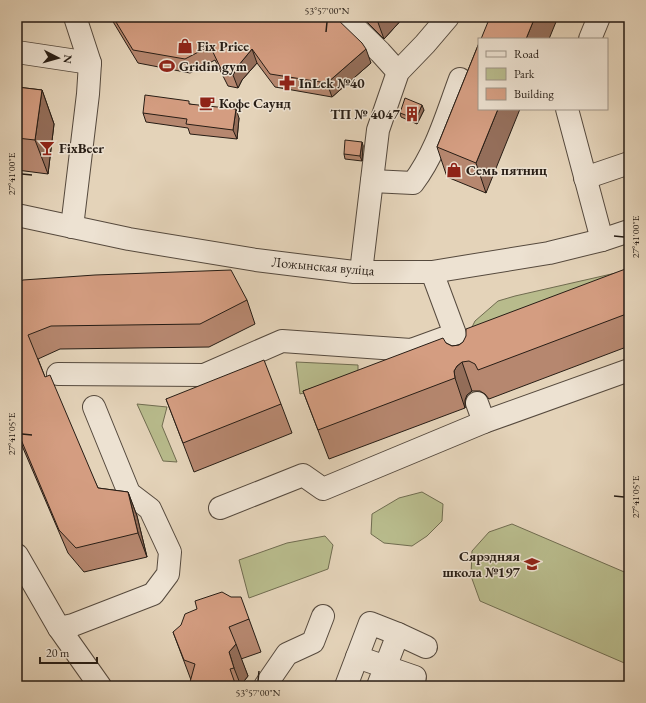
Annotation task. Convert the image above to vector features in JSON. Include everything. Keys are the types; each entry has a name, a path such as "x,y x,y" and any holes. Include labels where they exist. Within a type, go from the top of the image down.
{"street":[{"path":"344,17 398,72"},
{"path":"361,272 378,130 398,72 448,17"},
{"path":"590,38 599,17"},
{"path":"72,227 88,94 90,63 82,19"},
{"path":"17,52 90,63"},
{"path":"372,182 413,183 422,172 436,141 460,79"},
{"path":"567,110 602,240"},
{"path":"585,178 629,163"},
{"name":"Ложынская вуліца","path":"17,215 129,239 256,260 361,272 432,272 549,253 602,240 629,231"},
{"path":"58,374 204,376 282,341 411,350 457,342 432,272"},
{"path":"220,508 303,474 322,489 481,413 629,370"},
{"path":"59,628 73,625 153,594 168,574 170,552 150,509 129,493 94,407"},
{"path":"17,555 59,628 100,686"},
{"path":"265,686 287,654 313,642 323,616"},
{"path":"346,686 370,623 426,647"},
{"path":"382,676 398,634"},
{"path":"357,657 382,676 415,677"}],"green space":[{"path":"629,270 468,335 475,321 498,301"},
{"path":"296,362 358,365 358,377 300,394"},
{"path":"137,404 167,407 162,426 177,462 163,461"},
{"path":"422,492 443,504 442,521 427,536 412,546 384,543 371,534 372,514 399,498"},
{"path":"512,524 629,574 629,665 480,601 471,576 472,551 489,532"},
{"path":"325,536 333,545 328,569 249,598 239,560 287,543"}],"building":[{"path":"113,17 335,17 362,43 366,49 327,83 270,74 252,49 238,66 233,75 223,73 210,46 185,59 133,50"},
{"path":"490,17 535,17 526,38 481,38"},
{"path":"478,45 478,110 498,110 476,163 437,147"},
{"path":"17,87 42,90 35,140 17,138"},
{"path":"145,95 189,101 189,104 236,109 233,130 186,124 187,119 143,113"},
{"name":"ТП № 4047","path":"405,98 422,105 416,119 400,113"},
{"path":"345,140 362,142 360,156 344,154"},
{"path":"628,268 629,313 478,370 475,364 469,361 462,362 454,371 455,378 318,430 303,391 443,338 446,343 452,346 459,345 463,342 466,336 466,329"},
{"path":"231,270 247,300 200,324 51,326 28,335 45,377 50,375 98,488 128,492 138,533 76,548 59,530 17,430 17,284 23,280 95,275"},
{"path":"264,360 281,404 183,443 166,399"},
{"path":"222,592 231,597 241,597 249,619 229,627 236,644 229,652 234,668 230,669 236,686 192,686 190,682 195,664 184,660 173,632 181,625 185,614 197,609 195,601"}],"place":[{"name":"Fix Price","path":"185,46"},
{"name":"Gridin gym","path":"167,66"},
{"name":"InLek №40","path":"287,83"},
{"name":"Кофе Саунд","path":"207,103"},
{"name":"ТП № 4047","path":"412,114"},
{"name":"FixBeer","path":"47,148"},
{"name":"Семь пятниц","path":"454,170"},
{"name":"Сярэдняя школа №197","path":"532,564"}]}
